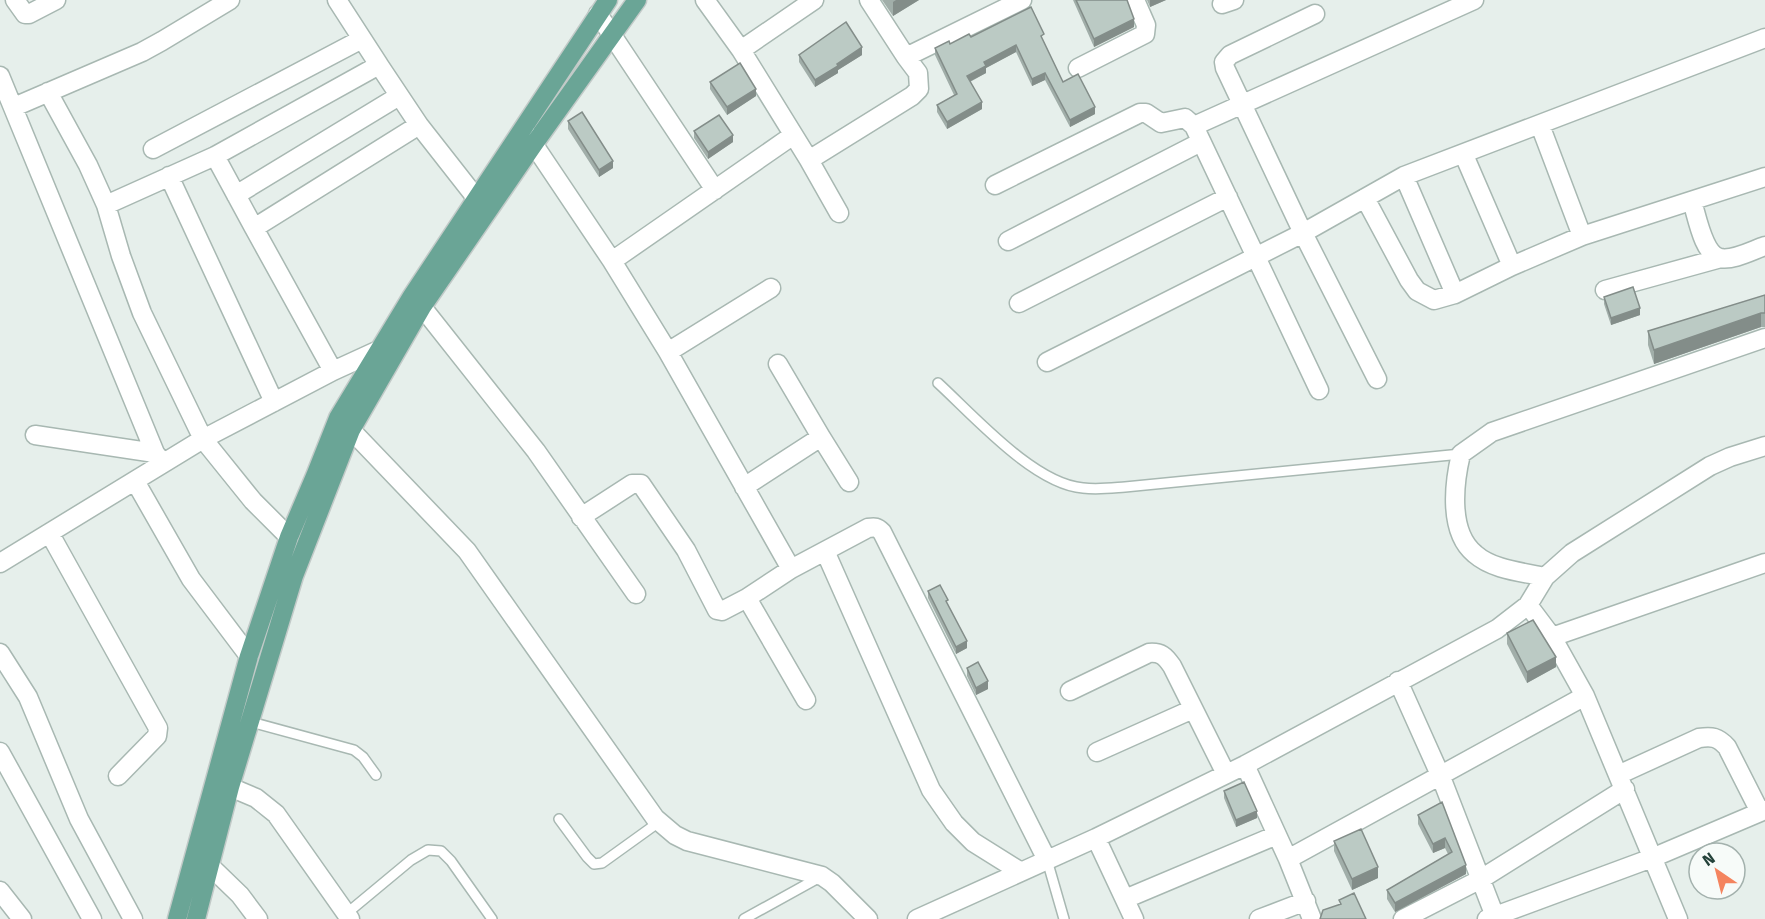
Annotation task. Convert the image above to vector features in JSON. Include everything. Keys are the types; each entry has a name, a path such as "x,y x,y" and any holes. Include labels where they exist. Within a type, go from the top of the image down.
{"main road":[{"path":"177,919 249,656 289,537 338,418 423,307 534,144 637,0"},
{"path":"196,919 230,787 294,576 351,430 412,296 603,7"}],"street":[{"path":"15,0 25,14 56,0"},
{"path":"14,107 162,42 230,0"},
{"path":"337,0 419,125 477,199 486,215"},
{"path":"705,0 741,50 839,213"},
{"path":"741,50 814,0"},
{"path":"808,160 912,96 918,89 918,73 869,0"},
{"path":"906,57 1022,0"},
{"path":"1078,68 1145,34 1146,25 1135,0"},
{"path":"1008,241 1197,134 1243,104 1474,0"},
{"path":"603,7 611,34 715,190"},
{"path":"1315,14 1268,35 1226,58 1225,68 1303,233 1377,379"},
{"path":"1047,362 1303,233 1404,176 1464,155 1765,38"},
{"path":"153,149 362,39"},
{"path":"106,205 215,156 379,64"},
{"path":"0,76 159,458"},
{"path":"48,92 88,165 106,205 121,256 142,313 203,439 253,501 289,537"},
{"path":"237,195 399,96"},
{"path":"995,185 1140,113 1146,113 1161,123 1185,118 1197,134 1319,390"},
{"path":"254,228 419,125"},
{"path":"1540,125 1582,236"},
{"path":"524,128 612,261 668,352 791,569"},
{"path":"612,261 792,136"},
{"path":"1464,155 1512,266"},
{"path":"215,156 333,371"},
{"path":"169,176 274,402"},
{"path":"1404,176 1455,294"},
{"path":"1365,198 1409,280 1417,291 1434,300 1455,294 1582,236 1765,177"},
{"path":"1019,303 1228,197"},
{"path":"1692,201 1706,246 1711,254 1721,258"},
{"path":"1605,290 1732,257 1765,246"},
{"path":"668,352 771,288"},
{"path":"423,307 536,452 636,594"},
{"path":"1545,577 1497,566 1475,554 1461,535 1457,517 1456,475 1461,454 1492,432 1765,338"},
{"path":"0,563 135,481 159,458 203,439 333,371 389,350"},
{"path":"778,364 849,482"},
{"path":"351,430 467,551 659,822 687,841 822,876 868,919"},
{"path":"36,435 159,458"},
{"path":"744,487 821,437"},
{"path":"916,919 1096,838 1245,765 1497,628 1528,605 1545,577 1590,541 1702,471 1730,457 1765,446"},
{"path":"135,481 191,579 249,656"},
{"path":"581,517 632,484 640,484 692,559 717,610 722,611 747,598 791,569 868,528 874,527 882,532 1047,860"},
{"path":"50,534 158,728 156,736 118,776"},
{"path":"825,551 931,790 954,823 973,842 1022,872"},
{"path":"1552,637 1765,563"},
{"path":"747,598 806,700"},
{"path":"1528,605 1552,637 1585,696 1678,919"},
{"path":"1070,691 1149,653 1158,652 1172,666 1226,774"},
{"path":"0,653 28,697 79,819 133,919"},
{"path":"1398,681 1441,777 1481,879 1492,918 1652,858 1763,811 1727,747 1712,736 1699,738 1621,782 1481,879 1403,919"},
{"path":"1288,859 1585,696"},
{"path":"1097,752 1194,709"},
{"path":"2,761 92,919"},
{"path":"1245,765 1288,859 1312,919"},
{"path":"230,787 256,798 276,813 348,916"},
{"path":"1125,899 1277,835"},
{"path":"1096,838 1134,919"},
{"path":"210,866 236,890 258,919"},
{"path":"0,891 22,919"},
{"path":"1259,919 1306,901"}],"lane":[{"path":"938,383 1024,462 1052,479 1082,489 1137,486 1461,454"},
{"path":"251,722 354,750 363,757 376,775"},
{"path":"559,819 594,864 602,864 659,822"},
{"path":"348,916 411,860 428,850 441,851 452,861 492,919"},
{"path":"1047,860 1064,919"},
{"path":"744,919 822,876"}],"building":[{"path":"1076,0 1127,0 1134,19 1094,39"},
{"path":"1031,7 1044,34 1041,36 1063,82 1078,74 1095,107 1070,120 1045,73 1032,79 1016,45 984,62 986,66 967,76 982,102 947,122 937,105 957,94 935,48 949,41 950,44 969,34 971,37"},
{"path":"846,22 862,47 815,80 799,55"},
{"path":"740,63 756,89 727,107 710,82"},
{"path":"582,112 613,161 599,170 568,121"},
{"path":"719,115 733,135 708,152 694,131"},
{"path":"1633,287 1640,308 1611,318 1604,297"},
{"path":"1765,295 1765,313 1654,350 1648,331"},
{"path":"940,585 967,641 956,647 928,591"},
{"path":"1533,620 1556,657 1527,672 1507,633"},
{"path":"978,662 988,681 976,688 967,668"},
{"path":"1244,782 1257,811 1236,820 1224,791"},
{"path":"1442,802 1466,865 1395,903 1387,890 1452,852 1445,838 1433,844 1418,815"},
{"path":"1361,829 1378,867 1352,879 1334,841"},
{"path":"1354,893 1366,919 1320,919 1323,910 1341,904 1339,900"}]}
